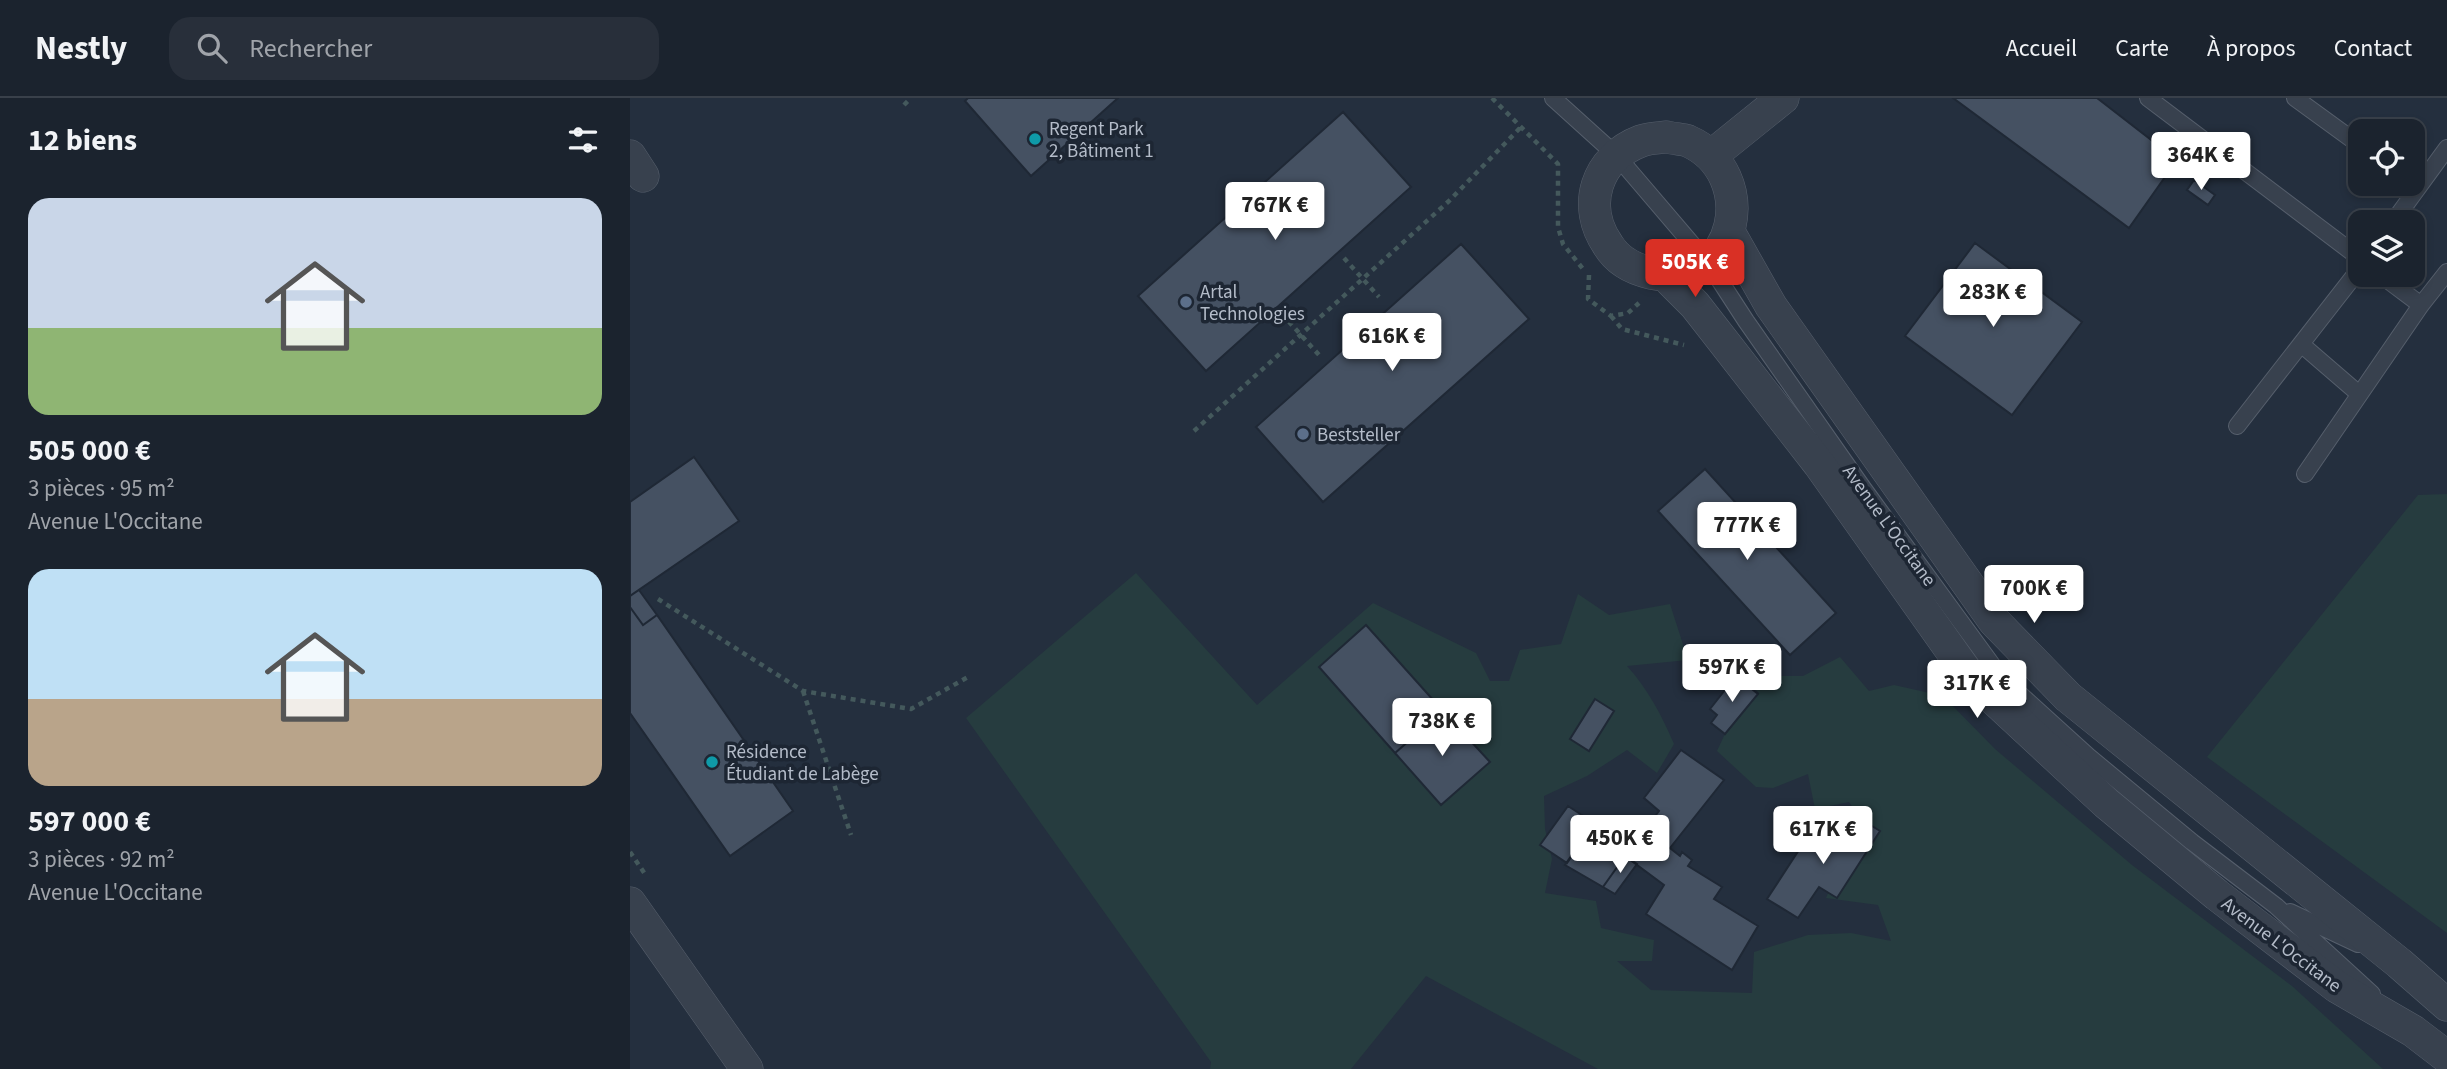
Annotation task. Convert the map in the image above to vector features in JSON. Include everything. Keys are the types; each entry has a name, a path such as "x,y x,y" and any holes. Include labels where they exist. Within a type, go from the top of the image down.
{"street":[{"path":"1710,156 1783,98"},
{"path":"1667,137 1687,141 1710,156 1724,176 1731,196 1732,214 1729,232 1709,264 1687,274 1665,276 1645,272 1613,253 1602,236 1595,216 1594,200 1596,184 1604,169 1616,156 1644,140 1667,137"},
{"name":"Avenue L'Occitane","path":"1729,232 1772,306 1994,621 2068,697 2399,963 2447,1005"},
{"name":"Avenue L'Occitane","path":"1665,276 1695,305 1819,464 1970,677 2106,803 2217,895 2337,987 2413,1031 2447,1056"},
{"path":"630,903 747,1069"}],"lane":[{"name":"Avenue L'Occitane","path":"1553,98 1616,156 1709,264 1863,488 2001,677 2088,757 2276,906"},
{"path":"2148,98 2348,250"},
{"path":"2295,98 2348,137"},
{"path":"2425,174 2447,148"},
{"path":"2305,474 2421,305 2447,272"},
{"path":"2237,426 2348,284"},
{"path":"2397,287 2421,305"},
{"path":"2301,344 2359,394"},
{"path":"2276,906 2399,963"},
{"path":"2276,906 2413,1031"}],"path":[{"path":"904,105 911,98"},
{"path":"1194,431 1449,201 1521,127"},
{"path":"1344,258 1379,297"},
{"path":"1282,314 1320,355"},
{"path":"1611,316 1622,329 1688,346"},
{"path":"658,599 803,691 911,709 968,677"},
{"path":"803,691 851,835"}],"green space":[{"path":"2447,494 2447,933 2207,757 2418,495"},
{"path":"1136,573 1257,705 1373,603 1476,653 1490,681 1509,681 1520,650 1561,644 1578,594 1609,615 1670,604 1688,660 1627,666 1654,703 1674,744 1657,773 1627,750 1587,776 1544,796 1545,829 1552,859 1545,893 1596,901 1601,928 1654,940 1652,961 1617,961 1651,990 1752,993 1754,952 1808,935 1851,933 1891,941 1878,905 1826,898 1860,818 1849,802 1815,809 1808,774 1773,788 1756,787 1717,751 1724,736 1759,693 1747,681 1762,676 1803,676 1840,657 1869,691 1894,685 1943,696 1995,749 2132,865 2292,986 2383,1069 1598,1069 1426,976 1351,1069 1210,1069 1211,1062 966,718"}],"building":[{"name":"Regent Park 2, Bâtiment 1","path":"968,98 1118,98 1031,176 965,101"},
{"path":"1953,98 2097,98 2177,160 2129,228"},
{"path":"1343,112 1411,187 1206,371 1138,296"},
{"path":"2194,180 2215,195 2208,205 2187,190"},
{"path":"1975,243 2082,322 2012,415 1905,336"},
{"path":"1461,244 1529,319 1323,502 1256,427"},
{"path":"694,457 739,521 630,596 630,502"},
{"path":"1705,469 1836,613 1790,655 1658,511"},
{"path":"639,590 657,615 643,625 630,607 630,596"},
{"name":"Résidence Étudiant de Labège","path":"630,607 643,625 657,615 793,811 730,856 630,713"},
{"path":"1366,625 1443,711 1395,753 1319,667"},
{"path":"1736,676 1758,694 1725,734 1711,723 1717,715 1710,709"},
{"path":"1595,699 1614,711 1589,751 1570,739"},
{"path":"1443,711 1490,762 1441,805 1395,753"},
{"path":"1681,750 1724,780 1670,848 1680,856 1682,852 1692,860 1688,866 1722,887 1714,899 1758,926 1732,970 1646,914 1664,885 1625,856 1659,811 1644,798"},
{"path":"1568,806 1594,823 1567,863 1540,845"},
{"path":"1851,813 1880,831 1837,898 1819,887 1798,918 1767,899 1810,833 1830,846"},
{"path":"1594,823 1630,849 1603,887 1565,865"},
{"path":"1625,856 1637,864 1615,894 1603,887"}],"place":[{"name":"Regent Park 2, Bâtiment 1","path":"1035,139"},
{"name":"Artal Technologies","path":"1186,302"},
{"name":"Beststeller","path":"1303,434"},
{"name":"Résidence Étudiant de Labège","path":"712,762"}]}
